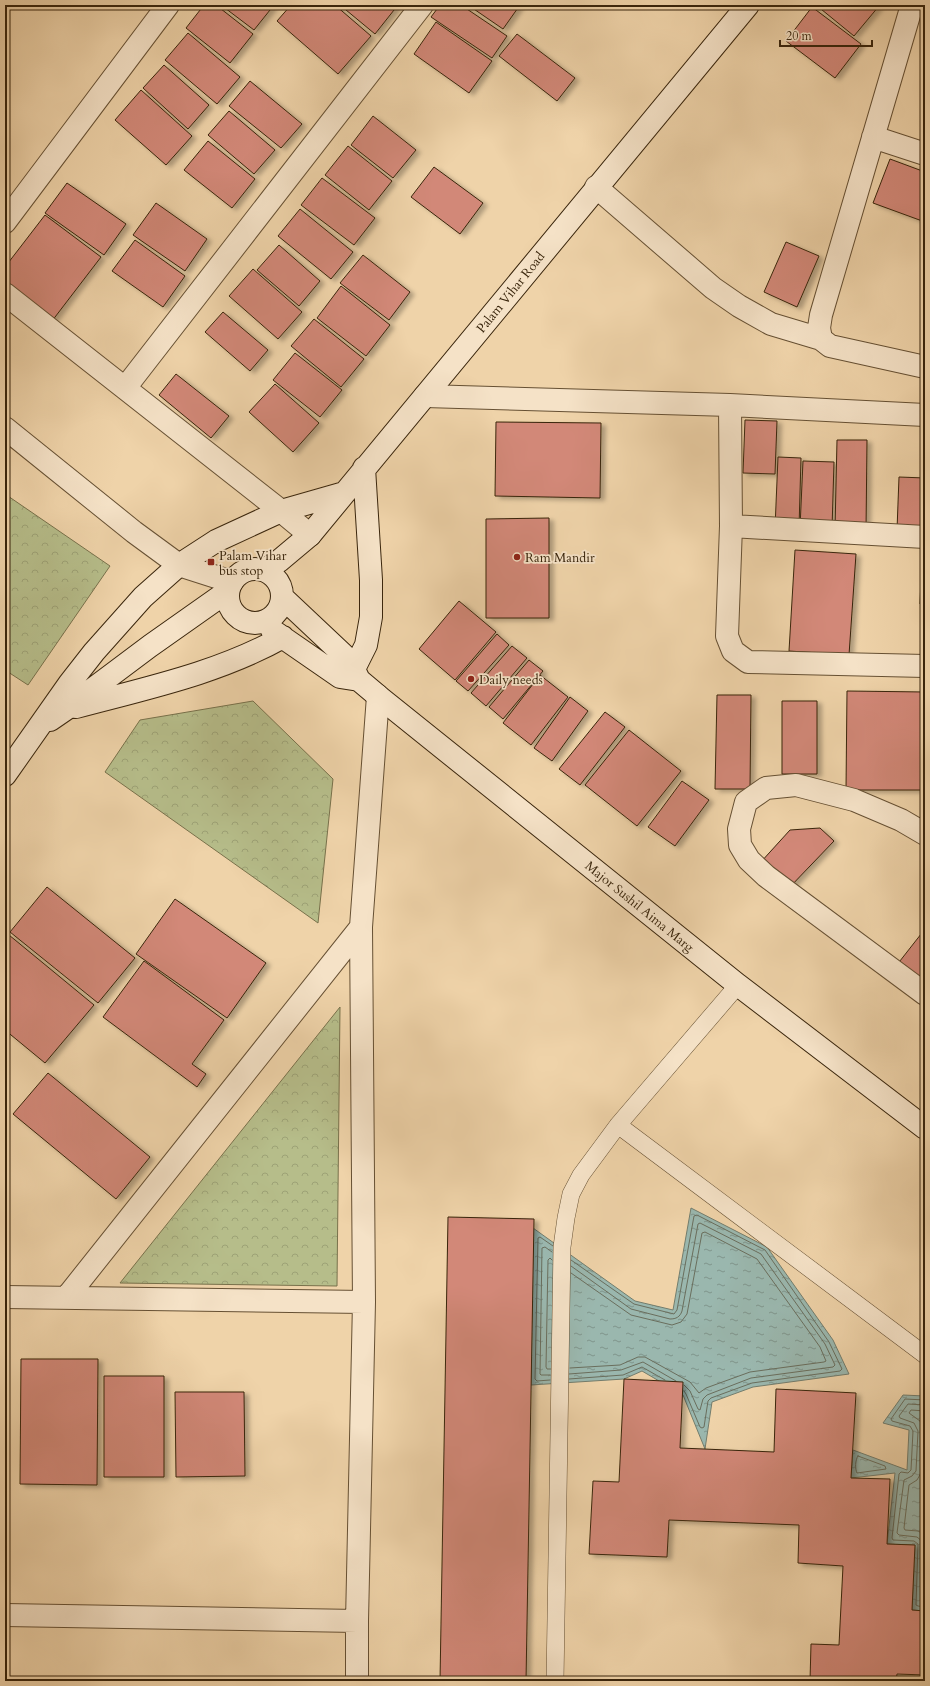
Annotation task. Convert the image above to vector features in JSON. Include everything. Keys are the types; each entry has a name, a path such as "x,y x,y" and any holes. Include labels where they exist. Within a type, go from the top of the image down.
{"street":[{"path":"5,222 168,5"},
{"path":"125,388 422,5"},
{"name":"Palam Vihar Road","path":"264,570 279,561 310,536 364,468 748,5"},
{"path":"822,339 819,328 822,315 912,5"},
{"path":"873,137 925,154"},
{"path":"596,187 713,288 738,306 771,324 822,339 830,346 925,367"},
{"path":"5,294 281,511 310,536"},
{"path":"425,396 730,404 925,415"},
{"path":"730,404 731,526 727,636 733,651 748,662 925,666"},
{"path":"5,428 134,532 179,565 230,587"},
{"path":"261,622 340,677 357,675 366,645 371,617 371,580 364,468"},
{"path":"5,775 41,726 69,684 116,626 143,597 179,565 216,541 281,511 344,493"},
{"path":"731,526 925,537"},
{"path":"41,726 66,710 230,587 238,575 246,570 264,570 272,574 277,581 282,597 280,605 276,613 270,619 253,623 244,621 236,616 229,604 230,587"},
{"name":"Major Sushil Aima Marg","path":"282,597 350,661 357,675 378,696 738,984 925,1128"},
{"path":"66,710 212,669 257,652 283,637"},
{"path":"357,1681 364,1302 361,927 378,696"},
{"path":"925,834 901,820 854,800 796,785 766,788 746,802 738,829 740,845 749,860 766,876 925,994"},
{"path":"66,1298 361,927"},
{"path":"5,1297 364,1302"},
{"path":"5,1615 357,1621"}],"lane":[{"path":"555,1681 562,1247 571,1194 581,1175 618,1125 738,984"},
{"path":"618,1125 925,1355"}],"green space":[{"path":"5,494 110,566 28,685 5,670"},
{"path":"253,701 333,779 318,923 105,772 140,720"},
{"path":"340,1007 337,1286 120,1283"}],"water":[{"path":"691,1208 767,1247 833,1340 849,1374 753,1387 712,1402 705,1449 683,1395 642,1371 624,1379 531,1385 533,1228 635,1301 673,1310"},
{"path":"903,1395 925,1396 925,1611 912,1610 915,1545 887,1544 895,1473 851,1478 853,1450 907,1470 909,1430 883,1423"}],"building":[{"path":"204,5 216,5 253,34 230,63 186,28"},
{"path":"221,5 274,5 254,30"},
{"path":"291,5 335,5 371,36 338,74 277,21"},
{"path":"340,5 398,5 375,34"},
{"path":"440,5 461,5 507,36 492,58 431,17"},
{"path":"468,5 520,5 503,29"},
{"path":"816,5 878,5 879,6 854,36"},
{"path":"812,7 861,44 835,78 786,41"},
{"path":"436,22 492,61 469,93 414,54"},
{"path":"188,33 240,77 217,104 165,60"},
{"path":"517,34 575,78 557,101 499,56"},
{"path":"164,65 209,105 188,129 143,88"},
{"path":"250,81 302,124 281,148 229,106"},
{"path":"141,90 192,136 166,165 115,120"},
{"path":"229,111 275,150 254,174 208,135"},
{"path":"373,116 416,150 393,178 351,145"},
{"path":"208,141 255,179 232,208 184,170"},
{"path":"348,146 392,181 369,210 325,175"},
{"path":"890,159 925,172 925,222 873,203"},
{"path":"434,167 483,203 460,234 411,197"},
{"path":"322,178 375,218 354,245 301,205"},
{"path":"67,183 126,224 104,255 45,213"},
{"path":"156,203 207,239 185,271 133,235"},
{"path":"300,209 353,252 331,279 278,236"},
{"path":"45,215 101,257 52,321 5,286 5,267"},
{"path":"135,240 185,276 163,307 112,271"},
{"path":"786,242 819,256 797,307 764,292"},
{"path":"279,245 320,281 299,306 257,270"},
{"path":"363,255 410,292 389,320 340,283"},
{"path":"253,269 302,312 278,339 229,296"},
{"path":"341,286 390,325 366,356 317,318"},
{"path":"223,312 268,350 250,371 205,332"},
{"path":"314,319 364,359 341,387 291,346"},
{"path":"295,353 342,390 320,417 273,380"},
{"path":"176,374 229,416 211,438 159,395"},
{"path":"275,384 319,423 293,452 249,412"},
{"path":"745,420 777,421 775,474 743,473"},
{"path":"496,422 601,423 600,498 495,496"},
{"path":"837,440 867,440 866,531 835,530"},
{"path":"778,457 801,458 799,528 775,528"},
{"path":"803,461 834,462 832,529 800,528"},
{"path":"899,477 925,478 922,531 897,530"},
{"path":"549,518 549,618 486,618 486,519"},
{"path":"795,550 856,554 849,655 789,651"},
{"path":"922,555 925,555 925,604 920,604"},
{"path":"459,601 496,632 455,680 419,649"},
{"path":"497,634 509,645 468,691 456,681"},
{"path":"512,646 527,658 486,706 471,693"},
{"path":"529,660 543,671 503,719 489,707"},
{"path":"540,675 568,697 531,745 503,723"},
{"path":"847,691 925,692 925,790 846,790"},
{"path":"717,695 751,695 750,789 715,789"},
{"path":"570,697 588,711 552,761 534,748"},
{"path":"782,701 817,701 817,774 782,774"},
{"path":"605,712 625,727 580,785 559,769"},
{"path":"629,730 681,771 637,826 585,785"},
{"path":"682,781 709,800 675,846 648,827"},
{"path":"820,828 834,841 788,889 760,863 790,830"},
{"path":"47,887 135,958 98,1003 10,932"},
{"path":"175,899 266,963 227,1018 136,954"},
{"path":"925,929 925,988 896,966"},
{"path":"9,935 94,1005 45,1063 5,1030 5,940"},
{"path":"144,961 224,1020 192,1064 206,1074 197,1087 103,1017"},
{"path":"48,1073 150,1157 116,1199 13,1114"},
{"path":"448,1217 534,1219 526,1681 440,1681"},
{"path":"21,1359 98,1359 97,1485 20,1484"},
{"path":"104,1376 164,1376 164,1477 104,1477"},
{"path":"624,1379 683,1382 680,1448 774,1452 776,1389 856,1393 851,1478 890,1479 887,1544 915,1545 912,1610 925,1611 925,1675 897,1674 896,1681 810,1681 811,1644 839,1645 843,1566 798,1563 799,1525 669,1520 667,1557 589,1554 593,1481 619,1482"},
{"path":"175,1392 244,1392 245,1476 176,1477"}],"place":[{"name":"Ram Mandir","path":"517,557"},
{"name":"Palam Vihar bus stop","path":"211,562"},
{"name":"Daily needs","path":"471,679"}]}
